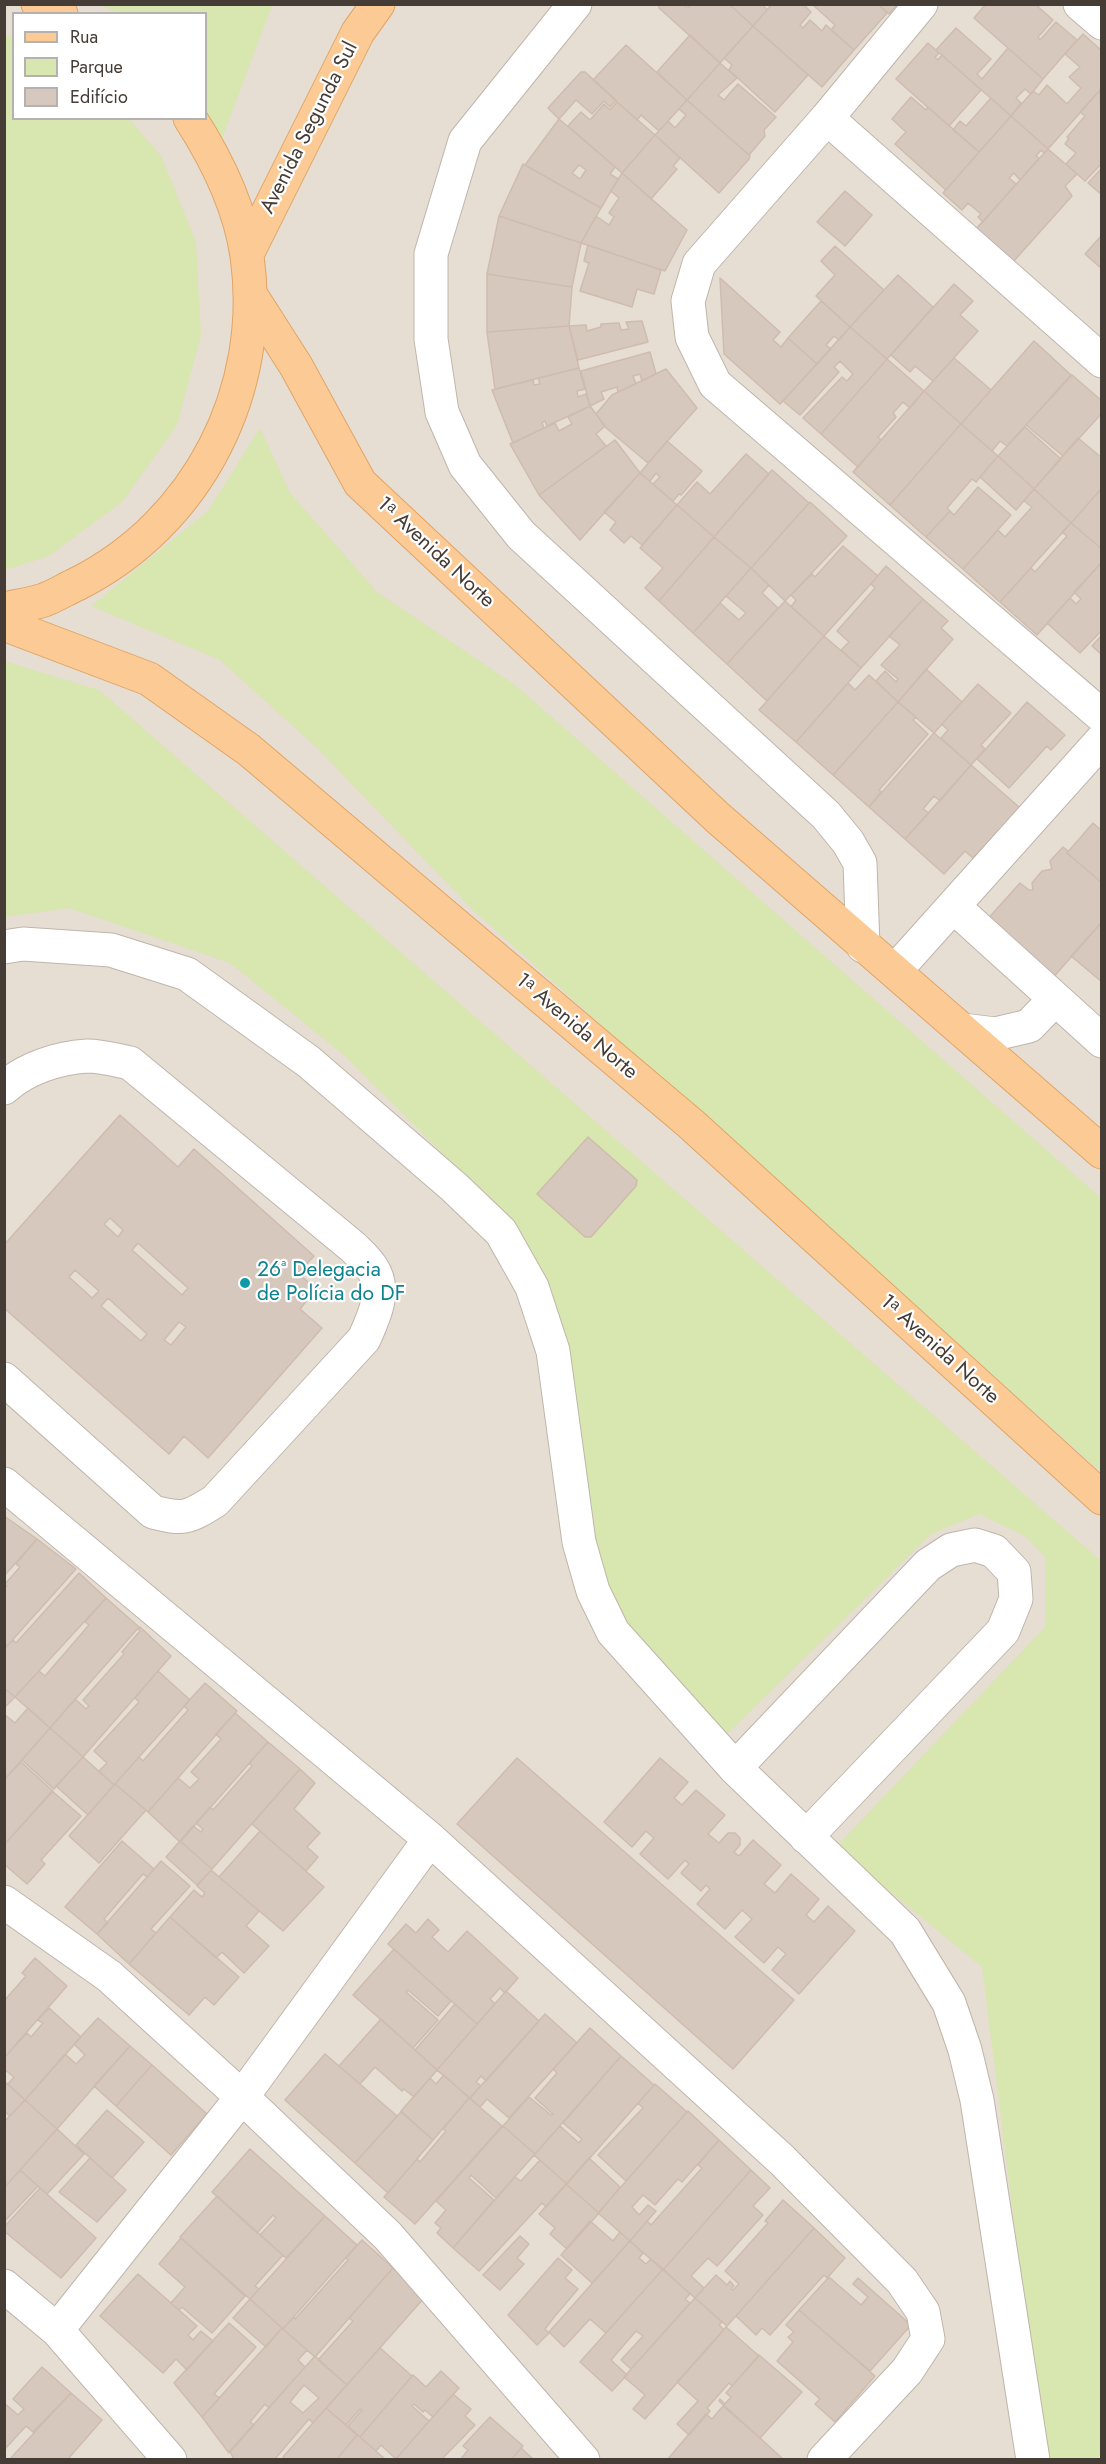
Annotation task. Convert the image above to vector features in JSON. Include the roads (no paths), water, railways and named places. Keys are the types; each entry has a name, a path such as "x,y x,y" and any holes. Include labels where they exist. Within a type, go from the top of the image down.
{"main road":[{"path":"38,4 56,12"},
{"name":"Avenida Segunda Sul","path":"247,254 358,32 378,4"},
{"path":"4,609 45,600 103,570 154,531 197,481 227,423 246,360 250,294 247,254 233,201 211,151 191,120"},
{"name":"1ᵃ Avenida Norte","path":"250,294 296,366 360,483 718,818 862,946 895,971 1101,1152"},
{"name":"1ᵃ Avenida Norte","path":"4,624 149,679 249,750 691,1124 1101,1498"}],"street":[{"path":"575,4 465,141 431,254 431,339 441,412 465,465 521,535 826,815 848,842 860,862 862,946"},
{"path":"921,4 827,118 699,264 688,301 692,337 715,384 1101,716"},
{"path":"1080,4 1101,23"},
{"path":"827,118 1101,361"},
{"path":"895,971 1101,740"},
{"path":"954,907 1101,1041"},
{"path":"4,947 22,944 111,950 187,974 309,1062 454,1187 501,1232 532,1287 553,1351 579,1542 593,1591 613,1632 735,1768 905,1931 949,2003 977,2100 1033,2460"},
{"path":"962,1030 995,1034 1029,1026 1055,999"},
{"path":"4,1088 15,1078 55,1061 89,1056 130,1063 353,1247 373,1269 379,1292 376,1312 364,1339 215,1501 193,1515 175,1518 153,1512 4,1379"},
{"path":"4,1484 430,1839 782,2160 902,2281 923,2312 928,2339 907,2372 824,2460"},
{"path":"735,1768 928,1565 951,1550 967,1546 975,1545 994,1551 1014,1572 1016,1599 1003,1631 806,1837"},
{"path":"57,2330 242,2097 430,1839"},
{"path":"4,1902 109,1976 242,2097 388,2236 583,2460"},
{"path":"4,2286 57,2330 170,2460"}],"place":[{"name":"26ª Delegacia de Polícia do DF","path":"245,1283"}]}
